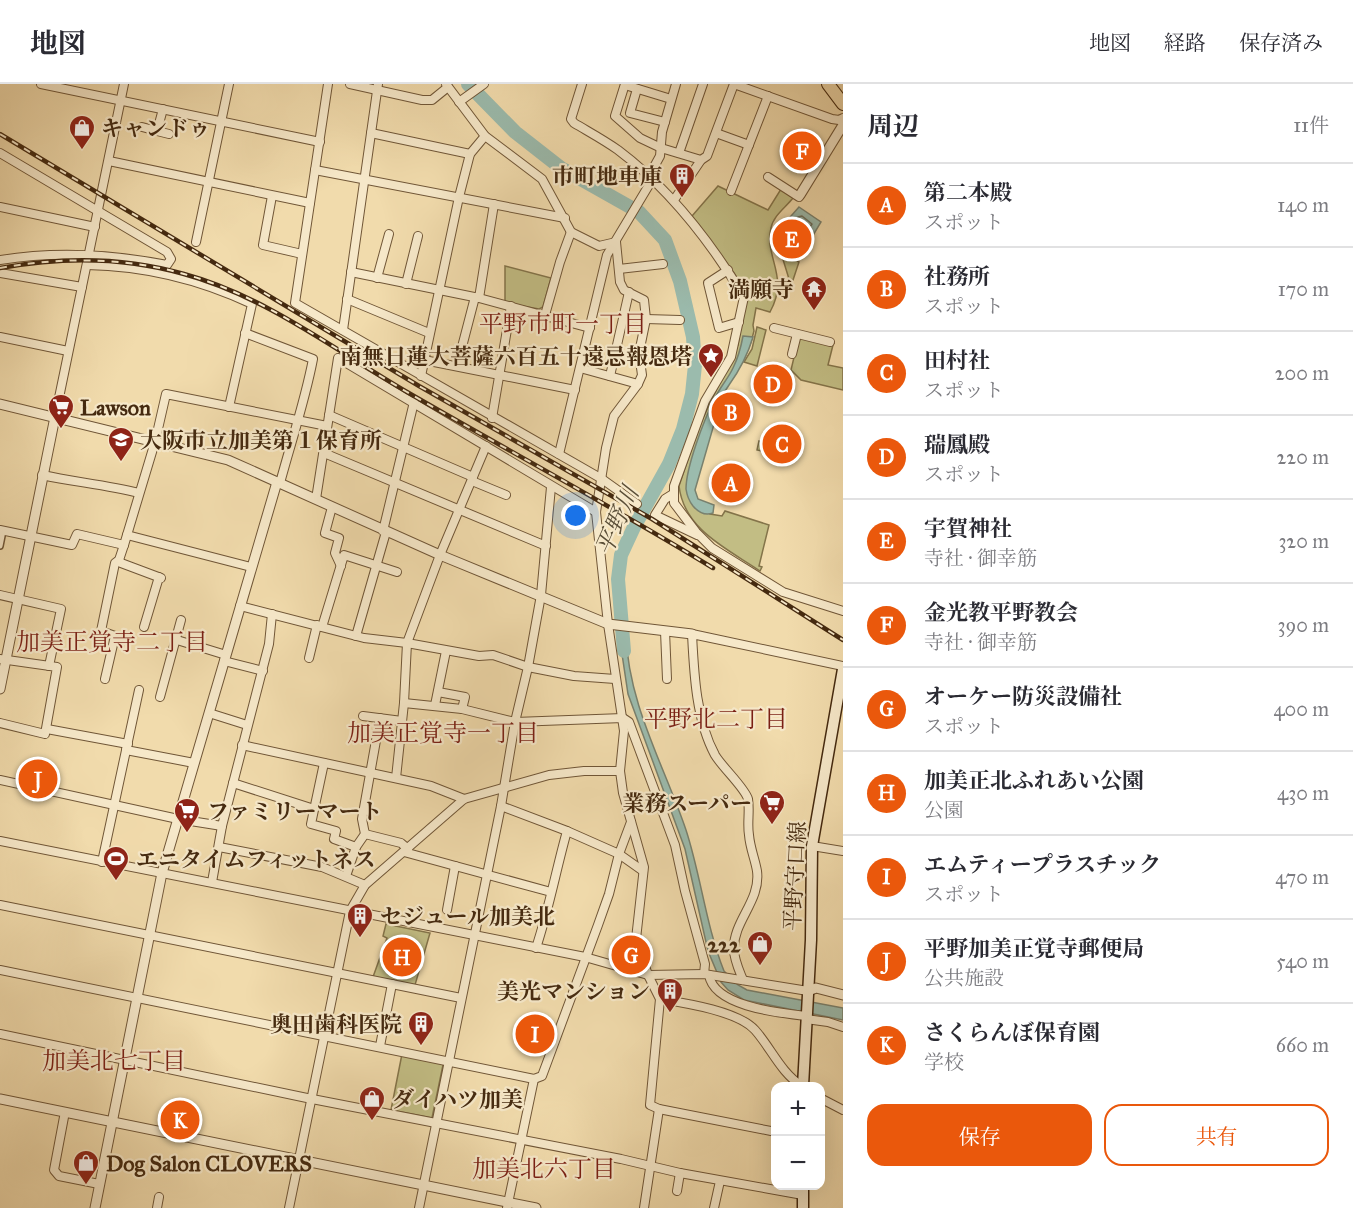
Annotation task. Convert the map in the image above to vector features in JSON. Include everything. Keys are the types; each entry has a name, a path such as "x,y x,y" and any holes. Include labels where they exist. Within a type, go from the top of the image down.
{"highway":[{"path":"828,84 843,104"}],"main road":[{"name":"平野守口線","path":"802,1082 808,994 812,846 843,668"},
{"path":"803,1190 803,1208"}],"street":[{"path":"41,84 320,142"},
{"path":"0,689 3,659 18,598 124,84"},
{"path":"196,242 229,84"},
{"path":"328,84 295,303 602,479 637,504"},
{"path":"350,84 378,87 422,100 432,100 447,86 461,100 485,136 542,179 571,232 599,246 616,242"},
{"path":"582,84 571,119 574,123 617,149 674,200 708,242 744,297 731,357 705,401 672,494 674,503 712,548 783,592 843,611"},
{"path":"559,454 607,255 628,222 660,156 665,122 676,84"},
{"path":"679,153 703,84"},
{"path":"674,200 701,160 708,156 734,84 832,119 843,118"},
{"path":"671,99 625,85 615,116 640,138 701,160"},
{"path":"461,100 483,86"},
{"path":"343,330 378,87"},
{"path":"637,89 630,113 665,122"},
{"path":"731,191 768,96"},
{"path":"157,131 163,109"},
{"path":"768,177 800,196 843,125"},
{"path":"142,127 169,134"},
{"path":"371,133 470,154"},
{"path":"716,133 749,145"},
{"path":"421,376 470,154 485,136"},
{"path":"0,153 167,252 171,259 167,265 89,254 31,255 0,260"},
{"path":"109,161 310,203"},
{"path":"315,170 565,218"},
{"path":"272,196 262,244 302,254"},
{"path":"457,366 477,298 495,204"},
{"path":"0,207 95,227"},
{"path":"545,315 571,232"},
{"path":"377,278 389,234"},
{"path":"406,284 418,236"},
{"path":"616,242 620,282 624,290 644,300 645,319 639,353 642,375 614,417 606,448 596,512 615,679 624,731 620,771 623,793 637,840 643,871 636,939 648,975 660,999 650,1105 658,1109 771,1131"},
{"path":"619,269 663,264"},
{"path":"87,265 154,271 221,290 252,304 229,407"},
{"path":"728,270 708,283 719,328 739,322"},
{"path":"351,272 477,298 590,328"},
{"path":"0,273 82,287"},
{"path":"610,376 629,291"},
{"path":"347,298 429,333"},
{"path":"492,418 511,306"},
{"path":"645,319 680,321"},
{"path":"774,328 830,342"},
{"path":"94,1208 162,873 251,567 296,420 306,397 313,358 245,333"},
{"path":"792,354 797,334"},
{"path":"0,337 68,351"},
{"path":"316,500 338,358 596,512"},
{"path":"424,360 575,390"},
{"path":"580,368 638,384"},
{"path":"105,679 115,636 101,631 115,563 119,560 140,493 166,394 327,426"},
{"path":"356,636 385,531 402,447 414,402"},
{"path":"0,404 228,460 440,555 610,624 692,634 843,668"},
{"path":"329,415 506,495"},
{"path":"396,778 404,703 407,643 440,555 486,446"},
{"path":"324,453 546,546"},
{"path":"42,476 140,493"},
{"path":"419,1208 501,806 515,722 541,595 551,487"},
{"path":"672,494 665,499 655,515 702,538"},
{"path":"332,507 325,533 339,538 335,553 341,566"},
{"path":"0,546 2,530 72,545 77,534 124,545"},
{"path":"127,535 251,567"},
{"path":"309,658 344,555 397,572"},
{"path":"119,560 121,563 160,577 144,627"},
{"path":"0,595 61,609 49,666"},
{"path":"240,606 356,636 479,656 493,655 528,666 574,676 615,679"},
{"path":"212,882 222,826 263,671 272,614"},
{"path":"160,697 181,620"},
{"path":"665,631 667,679"},
{"path":"692,634 700,709 708,738 720,763 748,798 749,837 757,876 754,897 735,943 736,962 741,978"},
{"path":"177,640 263,671"},
{"path":"435,705 446,651"},
{"path":"0,723 45,734 57,667 3,659"},
{"path":"102,862 139,690"},
{"path":"438,692 465,697 462,709"},
{"path":"404,703 462,709 515,722 622,718 629,722 675,845 684,891 710,980 730,999 743,1005 806,1016 843,1027"},
{"path":"209,713 247,725"},
{"path":"363,716 402,721"},
{"path":"346,876 356,847 365,834 362,819 380,718"},
{"path":"47,729 194,763"},
{"path":"242,745 431,786 464,799"},
{"path":"324,763 311,824 336,831 334,839 356,847"},
{"path":"289,1208 351,910 365,885 464,799 549,775 584,771 620,771"},
{"path":"0,780 178,819 222,826"},
{"path":"233,783 314,809"},
{"path":"501,806 619,854 643,871"},
{"path":"0,970 534,1079 542,1076 609,894 619,854 631,822"},
{"path":"536,948 548,912 567,831"},
{"path":"365,834 401,843 406,851 551,892"},
{"path":"0,841 585,957 648,975 708,974 741,978 808,994 816,988 843,995"},
{"path":"812,846 843,851"},
{"path":"219,847 322,867 365,885"},
{"path":"447,910 455,866"},
{"path":"0,905 461,998"},
{"path":"380,1047 392,984"},
{"path":"660,999 703,1007 743,1020 754,1028 789,1075 797,1082"},
{"path":"0,1034 720,1181 771,1187"},
{"path":"508,1205 534,1079"},
{"path":"0,1099 423,1184 508,1205 536,1208"},
{"path":"825,1101 843,1110"},
{"path":"644,1208 658,1109"},
{"path":"64,1117 54,1170 59,1176 99,1184"},
{"path":"677,1191 680,1173"},
{"path":"714,1208 720,1181"},
{"path":"157,1208 159,1197"}],"shaded area":[{"path":"718,186 768,210 781,189 793,198 777,216 771,228 771,249 778,288 775,299 770,312 756,308 751,342 745,357 721,393 694,490 697,499 710,514 722,516 725,511 769,525 759,566 762,567 760,571 709,537 698,526 689,515 679,486 699,426 738,345 746,294 734,273 692,216"},
{"path":"781,253 799,262 793,280 789,279"},
{"path":"505,266 551,278 543,307 539,309 505,303"},
{"path":"757,327 766,330 757,366 744,362 752,349"},
{"path":"799,336 833,345 828,365 843,368 843,390 801,380 791,370"},
{"path":"759,441 773,444 771,453 757,450"},
{"path":"386,924 430,933 415,985 373,977 387,938 383,936"},
{"path":"402,1054 440,1062 443,1065 432,1118 391,1110"}],"water":[{"path":"799,207 821,222 800,257 781,248 780,239 787,244 793,241 794,237 789,232 781,233 783,225"},
{"path":"743,336 753,337 743,362 718,403 719,407 695,490 698,499 714,505 713,513 705,514 690,502 686,489 689,469 705,419 735,364"},
{"path":"619,634 626,634 628,660 640,710 686,830 724,971 738,985 747,990 843,1008 843,1020 744,1000 728,990 721,982 708,951 685,849 628,694"}],"waterway":[{"name":"平野川","path":"468,84 515,132 561,168 639,212 665,240 680,281 693,337 695,365 692,394 683,429 669,464 621,555 618,579 624,651"}],"railway":[{"path":"0,134 419,386 652,519 843,640"},
{"path":"0,268 23,264 92,260 139,264 184,274 243,296 299,325 407,392 713,568"}],"place":[{"name":"キャンドゥ","path":"82,151"},
{"name":"金光教平野教会","path":"802,151"},
{"name":"市町地車庫","path":"682,199"},
{"name":"宇賀神社","path":"792,239"},
{"name":"満願寺","path":"814,312"},
{"name":"南無日蓮大菩薩六百五十遠忌報恩塔","path":"711,379"},
{"name":"瑞鳳殿","path":"773,384"},
{"name":"社務所","path":"731,412"},
{"name":"Lawson","path":"61,430"},
{"name":"田村社","path":"782,444"},
{"name":"大阪市立加美第１保育所","path":"121,463"},
{"name":"第二本殿","path":"731,483"},
{"name":"平野加美正覚寺郵便局","path":"38,779"},
{"name":"業務スーパー","path":"772,826"},
{"name":"ファミリーマート","path":"187,834"},
{"name":"エニタイムフィットネス","path":"116,882"},
{"name":"セジュール加美北","path":"360,939"},
{"name":"オーケー防災設備社","path":"631,955"},
{"name":"加美正北ふれあい公園","path":"402,957"},
{"name":"222","path":"760,967"},
{"name":"美光マンション","path":"670,1014"},
{"name":"エムティープラスチック","path":"535,1034"},
{"name":"奥田歯科医院","path":"421,1047"},
{"name":"さくらんぼ保育園","path":"180,1120"},
{"name":"ダイハツ加美","path":"372,1122"},
{"name":"Dog Salon CLOVERS","path":"86,1186"}],"district":[{"name":"平野市町一丁目","path":"563,324"},
{"name":"加美正覚寺二丁目","path":"112,642"},
{"name":"平野北二丁目","path":"716,719"},
{"name":"加美正覚寺一丁目","path":"443,733"},
{"name":"加美北七丁目","path":"114,1061"},
{"name":"加美北六丁目","path":"544,1169"}]}
